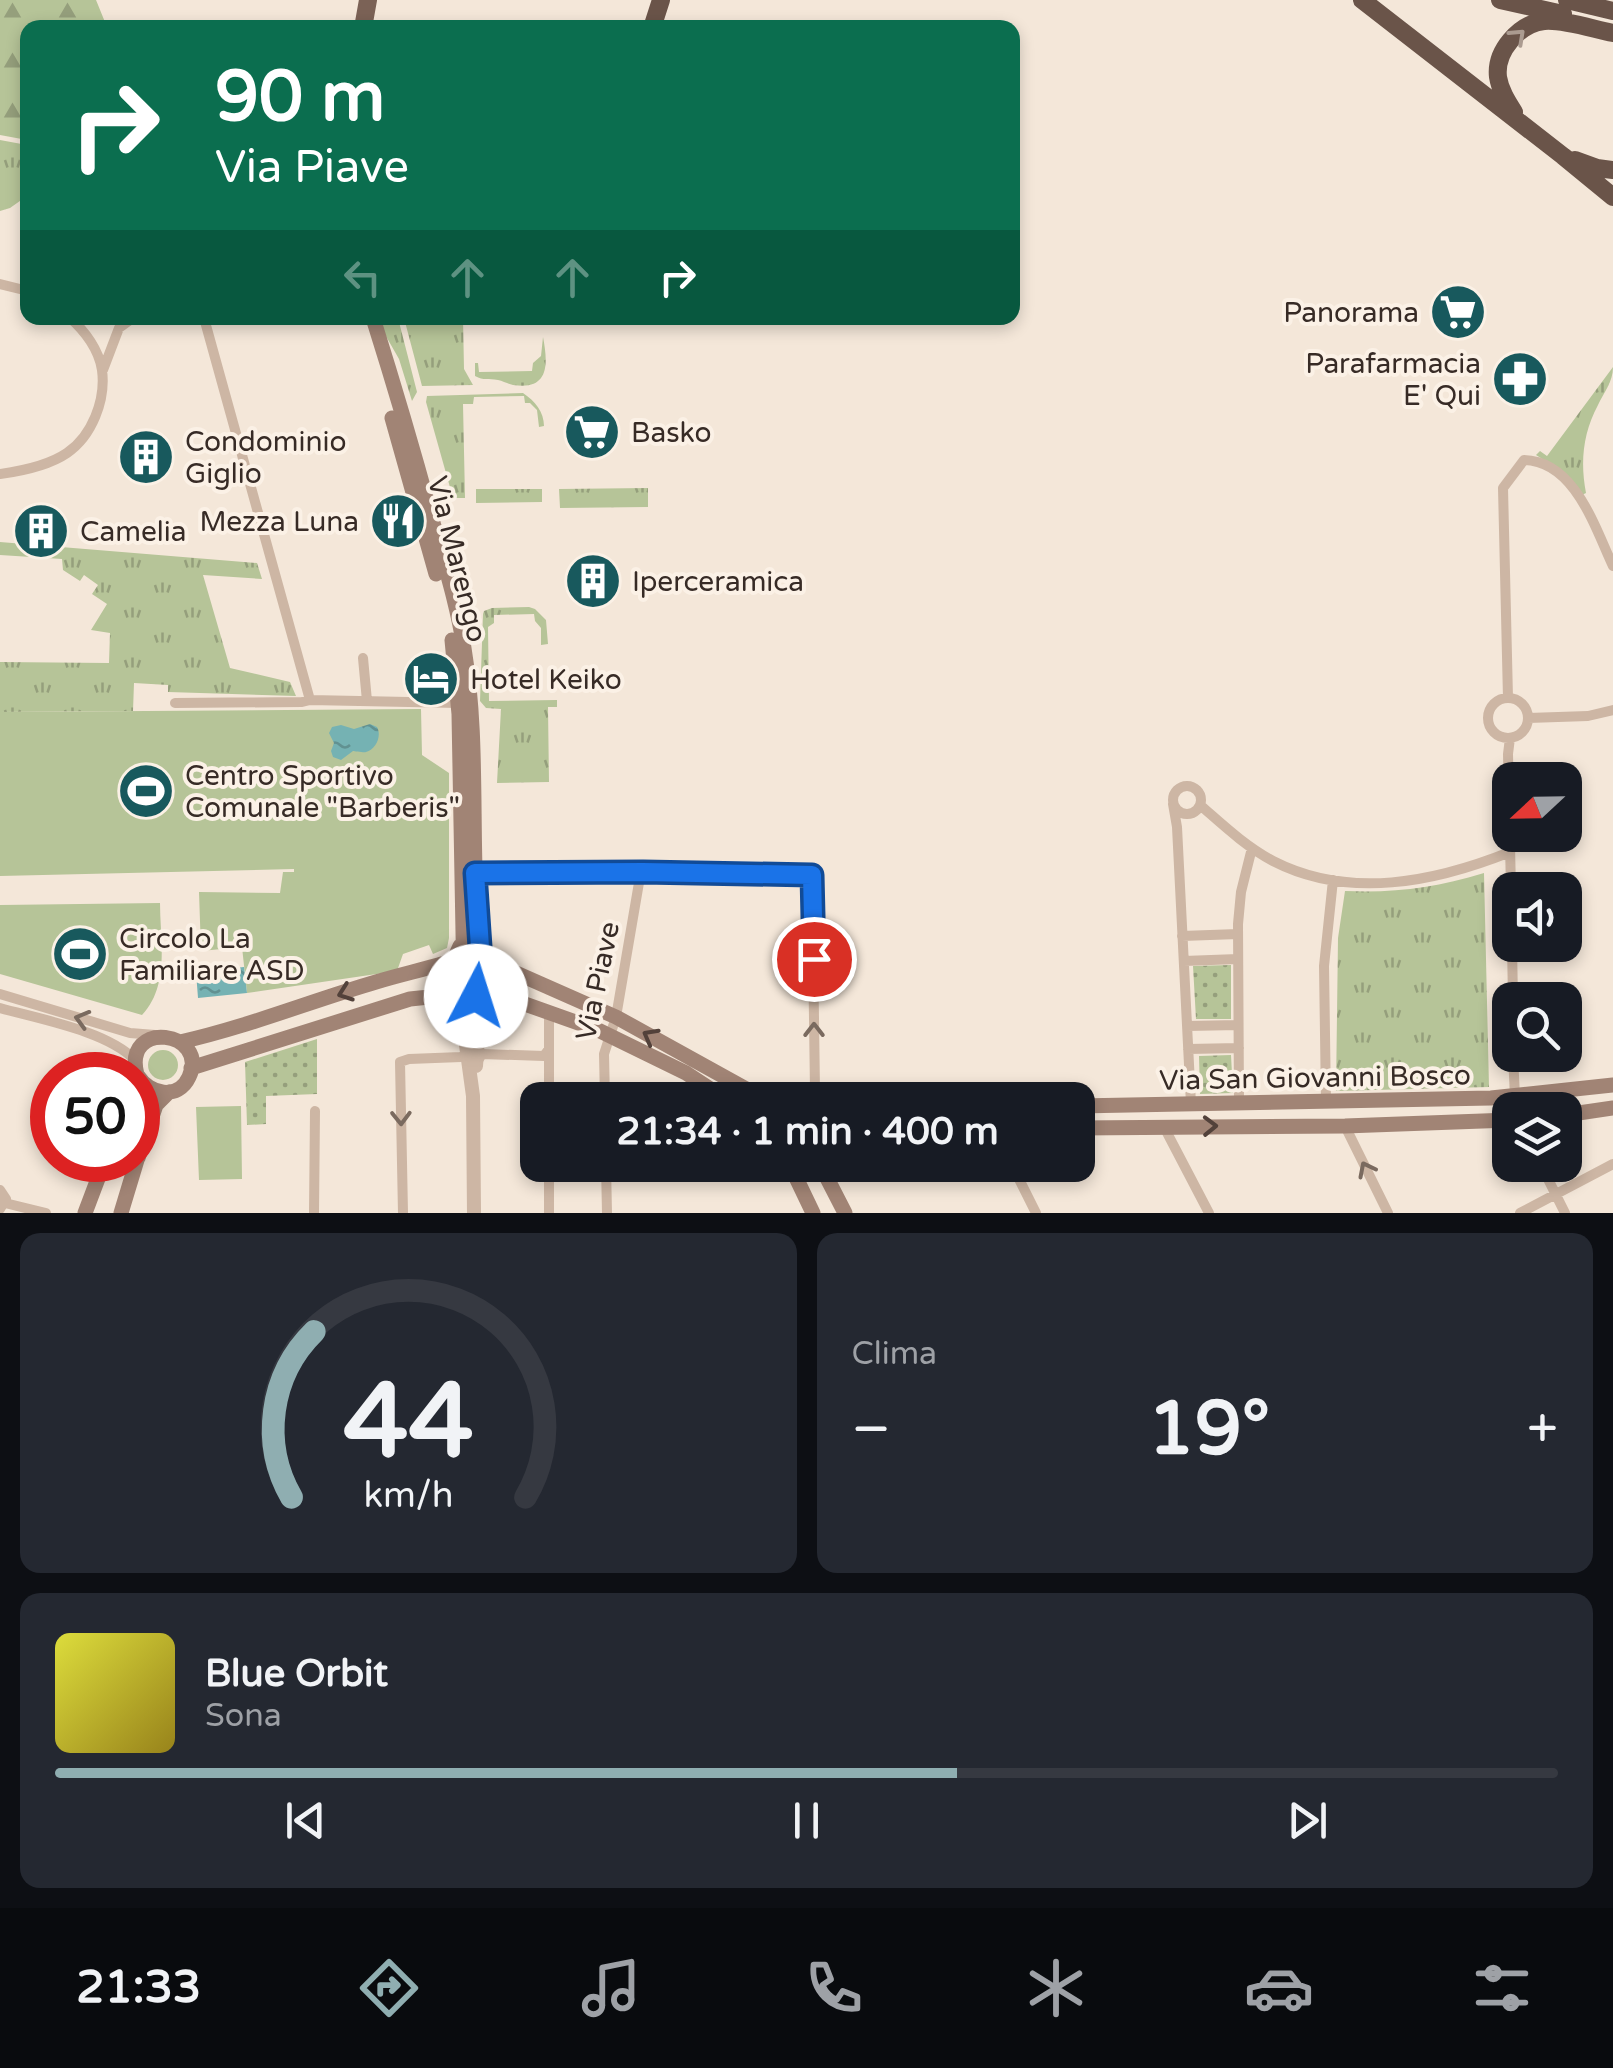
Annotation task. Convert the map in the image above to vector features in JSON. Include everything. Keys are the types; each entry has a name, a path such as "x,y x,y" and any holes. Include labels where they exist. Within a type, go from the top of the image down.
{"highway":[{"path":"1362,0 1613,197"},
{"path":"1500,0 1613,25"},
{"path":"1566,0 1613,11"},
{"path":"1519,121 1502,93 1498,67 1502,53 1518,32 1547,20 1613,33"},
{"path":"1563,156 1613,170"}],"main road":[{"name":"Via Marengo","path":"366,325 446,607 456,665 462,940 472,975"},
{"path":"375,325 428,504 464,648 470,701 475,873 472,975"},
{"path":"143,1052 145,1043 158,1036 173,1039 302,1007 438,965 456,957 462,940"},
{"path":"192,1068 410,998 452,992 472,975 485,956 500,967 616,1018 733,1082"},
{"path":"438,965 472,975 524,1004"},
{"path":"472,975 494,993 611,1036 700,1082"},
{"path":"160,1101 184,1084 192,1068 191,1058 173,1039"},
{"name":"Via San Giovanni Bosco","path":"1575,1092 1613,1085"},
{"path":"160,1091 170,1092"},
{"path":"1332,1102 1344,1126"},
{"name":"Via San Giovanni Bosco","path":"1095,1106 1492,1103"},
{"path":"1163,1104 1164,1127"},
{"path":"1582,1113 1613,1108"},
{"name":"Via San Giovanni Bosco","path":"1095,1128 1492,1121"},
{"path":"86,1213 97,1182"},
{"path":"121,1213 130,1182"},
{"path":"798,1182 813,1213"},
{"path":"829,1182 845,1213"}],"street":[{"path":"0,474 38,466 68,453 90,430 101,397 102,371 96,350 78,325"},
{"path":"102,371 123,325"},
{"path":"206,325 310,700"},
{"path":"1508,698 1503,491 1524,460 1528,458 1562,476 1578,494 1613,566"},
{"path":"364,658 368,701"},
{"path":"1508,698 1524,706 1528,718 1525,729 1510,738 1493,731 1488,719 1496,702 1508,698"},
{"path":"175,702 458,703"},
{"path":"1528,718 1588,716 1613,710"},
{"path":"1508,762 1510,738"},
{"path":"1192,1104 1173,804 1176,792 1186,786 1197,791 1200,804 1252,848 1295,870 1333,880 1418,881 1465,870 1510,852 1511,872"},
{"path":"1173,804 1180,812 1191,814"},
{"path":"1177,836 1182,821 1200,804"},
{"path":"1240,1103 1238,934 1240,892 1252,848"},
{"name":"Via Piave","path":"605,1082 604,1054 616,1018 641,872"},
{"path":"475,873 812,875 814,1082"},
{"path":"1332,1102 1324,966 1333,880"},
{"path":"1182,936 1238,934"},
{"path":"1184,961 1238,959"},
{"path":"472,975 476,1062 472,1096"},
{"path":"0,994 130,1033 173,1039"},
{"path":"440,995 456,999 474,1017"},
{"path":"403,1213 400,1062 408,1058 461,1057 474,1017 483,1006 504,1000 524,1004"},
{"path":"0,1008 104,1038 127,1052"},
{"path":"549,1012 549,1082"},
{"path":"1187,1026 1238,1025"},
{"path":"466,1045 472,1096 474,1213"},
{"path":"1188,1050 1239,1048"},
{"path":"476,1062 482,1054 544,1056 548,1049"},
{"path":"314,1213 315,1112"},
{"path":"1344,1126 1388,1213"},
{"path":"1164,1127 1209,1213"},
{"path":"1520,1213 1613,1164"},
{"path":"549,1182 549,1213"},
{"path":"606,1182 607,1213"},
{"path":"1020,1182 1036,1213"},
{"path":"1549,1182 1564,1213"},
{"path":"3,1200 46,1213"}],"green space":[{"path":"0,0 96,0 104,20 20,20 20,139 0,135"},
{"path":"0,140 20,144 20,201 0,211"},
{"path":"381,325 400,325 417,392 412,401 399,359"},
{"path":"406,325 463,325 464,369 473,385 422,386"},
{"path":"543,337 544,373 534,384 513,385 475,376 475,363 479,372 532,371 533,363 541,356"},
{"path":"1613,367 1586,437 1586,493 1582,495 1536,455 1540,451 1547,456"},
{"path":"523,393 538,407 544,426 539,427 537,410 525,403 524,396 474,397 473,404 463,404 465,498 453,498 427,396"},
{"path":"648,488 648,507 560,508 559,489"},
{"path":"476,489 542,489 542,502 476,503"},
{"path":"0,542 257,563 262,579 203,575 230,668 290,682 296,696 168,692 168,685 134,683 133,711 0,712 0,662 109,663 110,633 91,630 107,604 92,594 98,585 84,575 80,581 63,570 62,559 0,555"},
{"path":"529,607 546,620 548,644 541,645 541,628 534,614 494,615 494,623 488,627 489,701 557,700 557,707 548,707 549,782 497,783 501,709 486,708 480,701 483,614 492,608"},
{"path":"421,709 422,755 449,773 449,938 447,948 433,954 429,945 403,954 397,971 247,993 242,947 201,951 199,892 280,893 283,872 294,869 0,876 0,712"},
{"path":"1484,873 1489,1087 1336,1091 1338,938 1345,891 1415,888"},
{"name":"Circolo La Familiare ASD","path":"160,903 160,976 151,1003 142,1015 0,974 0,905"},
{"path":"1231,965 1231,1019 1196,1019 1193,966"},
{"path":"317,1039 317,1094 266,1096 266,1124 247,1125 245,1062"},
{"path":"169,1051 177,1059 174,1076 160,1080 160,1052 155,1052"},
{"path":"1231,1055 1233,1093 1200,1094 1199,1056"},
{"path":"241,1106 242,1179 199,1180 196,1107"}],"water":[{"path":"370,724 377,727 379,734 373,748 353,751 341,760 333,757 334,743 329,733 332,727 354,729"},
{"path":"244,967 247,993 198,998 196,972"}],"place":[{"name":"Panorama","path":"1458,312"},
{"name":"Parafarmacia E' Qui","path":"1520,379"},
{"name":"Basko","path":"592,432"},
{"name":"Condominio Giglio","path":"146,457"},
{"name":"Mezza Luna","path":"398,521"},
{"name":"Camelia","path":"41,531"},
{"name":"Iperceramica","path":"593,581"},
{"name":"Hotel Keiko","path":"431,679"},
{"name":"Centro Sportivo Comunale \"Barberis\"","path":"146,791"},
{"name":"Circolo La Familiare ASD","path":"80,954"}],"route":[{"path":"476,996 481,996 475,873 812,875 814,959"}]}
